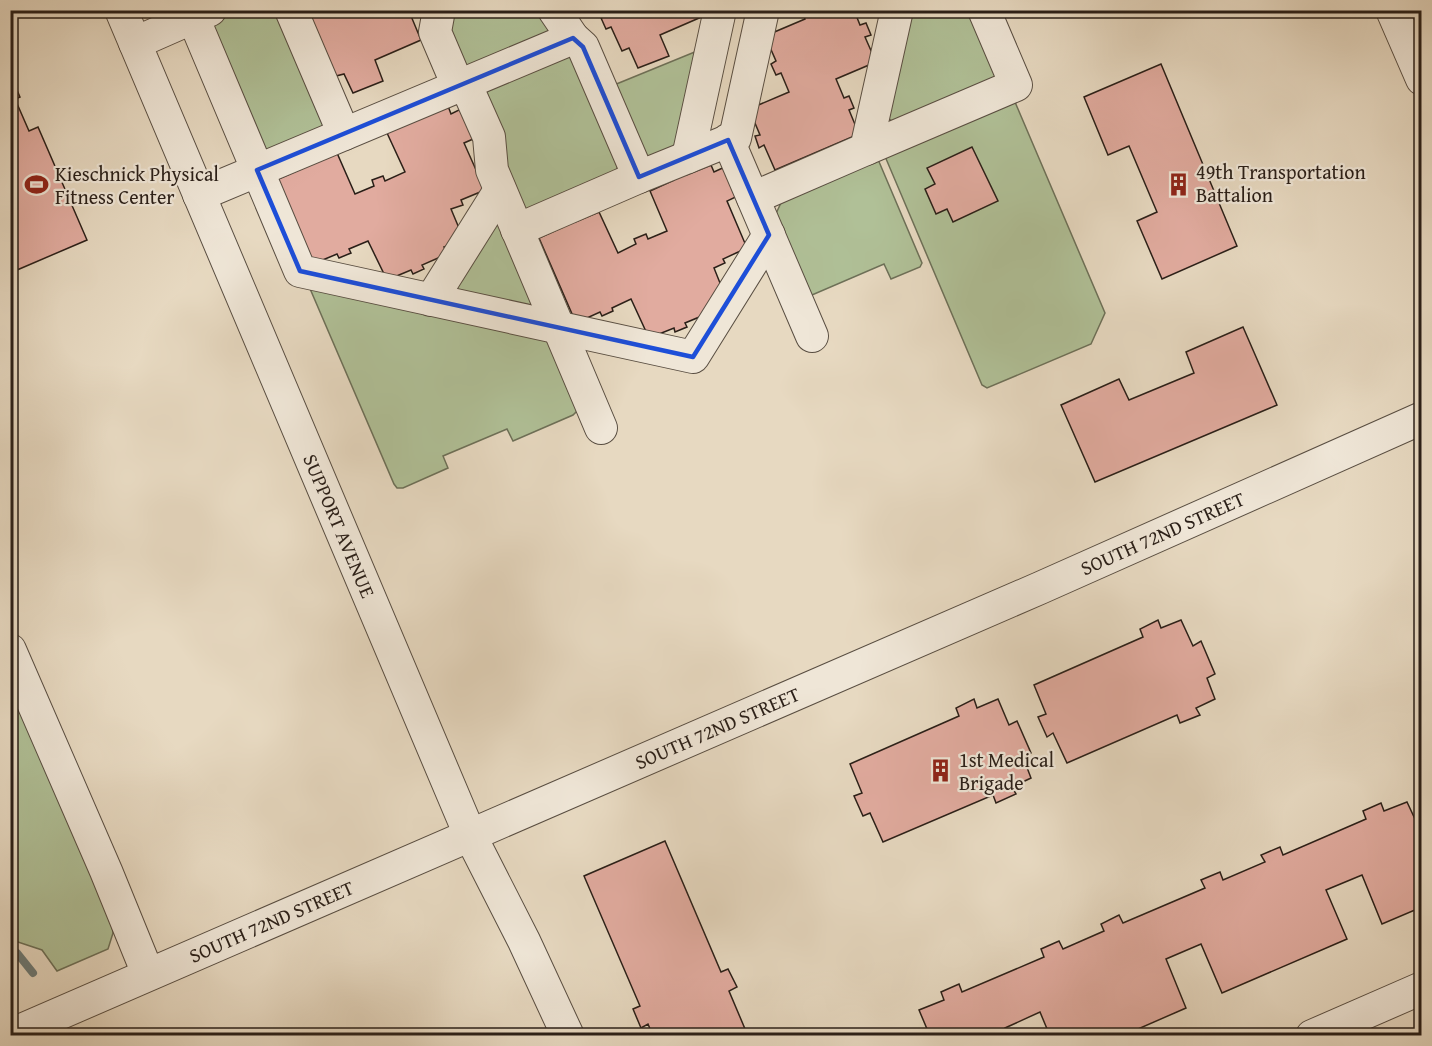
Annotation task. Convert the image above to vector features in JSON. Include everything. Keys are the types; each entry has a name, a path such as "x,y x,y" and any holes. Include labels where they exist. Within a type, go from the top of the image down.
{"street":[{"name":"SUPPORT AVENUE","path":"121,10 470,835 524,941 568,1035"},
{"path":"440,10 435,32 489,137 492,170 601,428"},
{"path":"554,10 576,24 639,177"},
{"path":"688,157 720,10"},
{"path":"517,230 735,138 763,10"},
{"path":"866,149 897,10"},
{"path":"753,198 1016,85 984,10"},
{"path":"1392,10 1422,79"},
{"path":"135,43 197,13 257,170 300,271 693,357 769,235"},
{"path":"297,16 344,134"},
{"path":"199,195 462,84 576,24"},
{"path":"728,140 812,336"},
{"path":"431,300 500,190"},
{"name":"SOUTH 72ND STREET","path":"10,1035 1061,579 1422,418"},
{"path":"10,650 148,974"},
{"path":"1312,1035 1422,988"}],"highlighted area":[{"path":"573,38 583,47 639,177 728,140 769,235 693,357 300,271 257,170"}],"green space":[{"path":"446,10 547,11 552,34 461,70"},
{"path":"228,11 283,11 327,124 264,156 207,24 216,15"},
{"path":"903,11 976,11 1005,78 900,127 880,112"},
{"path":"571,47 623,153 612,181 520,216 480,89"},
{"path":"702,49 680,152 659,161 637,153 614,85"},
{"path":"1012,95 1105,313 1091,344 987,388 982,385 884,154"},
{"path":"877,157 922,263 920,267 891,279 884,264 805,298 773,220 787,190"},
{"path":"498,204 544,313 443,295"},
{"path":"308,284 546,333 581,407 573,415 513,441 507,429 443,456 448,468 403,488 397,488"},
{"path":"10,683 111,918 113,933 108,949 57,971 42,950 11,942"}],"building":[{"path":"323,10 414,10 416,14 411,16 421,40 375,60 383,81 353,93 344,74 336,76 310,16"},
{"path":"604,10 704,10 706,15 660,35 669,56 638,68 629,48 622,51 611,27 606,29 601,18 606,16"},
{"path":"802,10 854,10 860,25 866,23 871,35 865,37 876,62 836,79 844,98 849,96 854,108 849,110 859,134 775,170 764,145 759,148 755,136 760,135 749,109 789,92 781,73 776,75 771,64 776,61 765,36 805,19"},
{"name":"49th Transportation Battalion","path":"1161,64 1237,246 1162,279 1137,221 1157,212 1129,146 1108,155 1084,97"},
{"name":"Kieschnick Physical Fitness Center","path":"10,74 20,97 15,99 29,131 38,127 87,240 10,273"},
{"path":"448,106 451,114 467,106 480,136 464,143 485,190 461,200 463,205 451,209 464,240 444,247 447,254 422,265 424,269 413,274 411,270 387,280 368,241 349,249 351,253 339,258 337,254 313,264 276,180 337,153 355,194 374,186 372,180 383,176 385,181 405,172 387,133"},
{"path":"972,147 998,201 953,222 947,209 936,214 925,189 935,184 927,168"},
{"path":"711,165 714,172 729,165 742,194 727,201 747,248 723,259 725,263 714,268 726,298 709,313 685,323 687,327 675,332 674,328 649,338 631,299 612,308 613,311 602,316 600,312 576,323 539,238 563,227 561,222 573,218 575,222 599,212 618,253 636,244 634,239 646,234 648,239 667,231 650,191 674,180 672,175 683,170 686,175"},
{"path":"1243,327 1277,405 1095,482 1061,405 1119,379 1129,400 1194,373 1186,352"},
{"path":"1158,620 1161,628 1181,620 1193,646 1201,641 1215,674 1207,678 1215,699 1196,708 1200,715 1180,723 1177,715 1067,763 1053,733 1047,737 1038,717 1046,714 1034,685 1143,637 1140,629"},
{"name":"1st Medical Brigade","path":"974,699 977,708 998,699 1009,725 1017,721 1031,753 1023,757 1031,778 1012,787 1016,794 996,803 993,795 883,842 870,813 863,816 854,796 862,793 850,764 959,716 956,708"},
{"path":"1407,802 1422,834 1422,907 1382,924 1362,875 1326,890 1347,939 1222,993 1201,944 1166,959 1186,1008 1122,1036 1050,1036 1040,1012 1005,1028 1008,1036 930,1036 919,1010 944,1000 941,992 959,984 962,992 1044,957 1041,949 1059,941 1063,949 1104,931 1101,924 1119,915 1123,923 1205,888 1201,880 1220,872 1223,880 1265,862 1261,855 1280,847 1283,855 1366,819 1363,811 1381,803 1384,811"},
{"path":"665,841 721,972 728,969 737,987 729,991 748,1036 653,1036 648,1024 641,1028 633,1009 640,1006 584,876"}],"waterway":[{"path":"10,949 17,953 33,973"}],"place":[{"name":"49th Transportation Battalion","path":"1178,184"},
{"name":"Kieschnick Physical Fitness Center","path":"37,185"},
{"name":"1st Medical Brigade","path":"941,771"}]}
